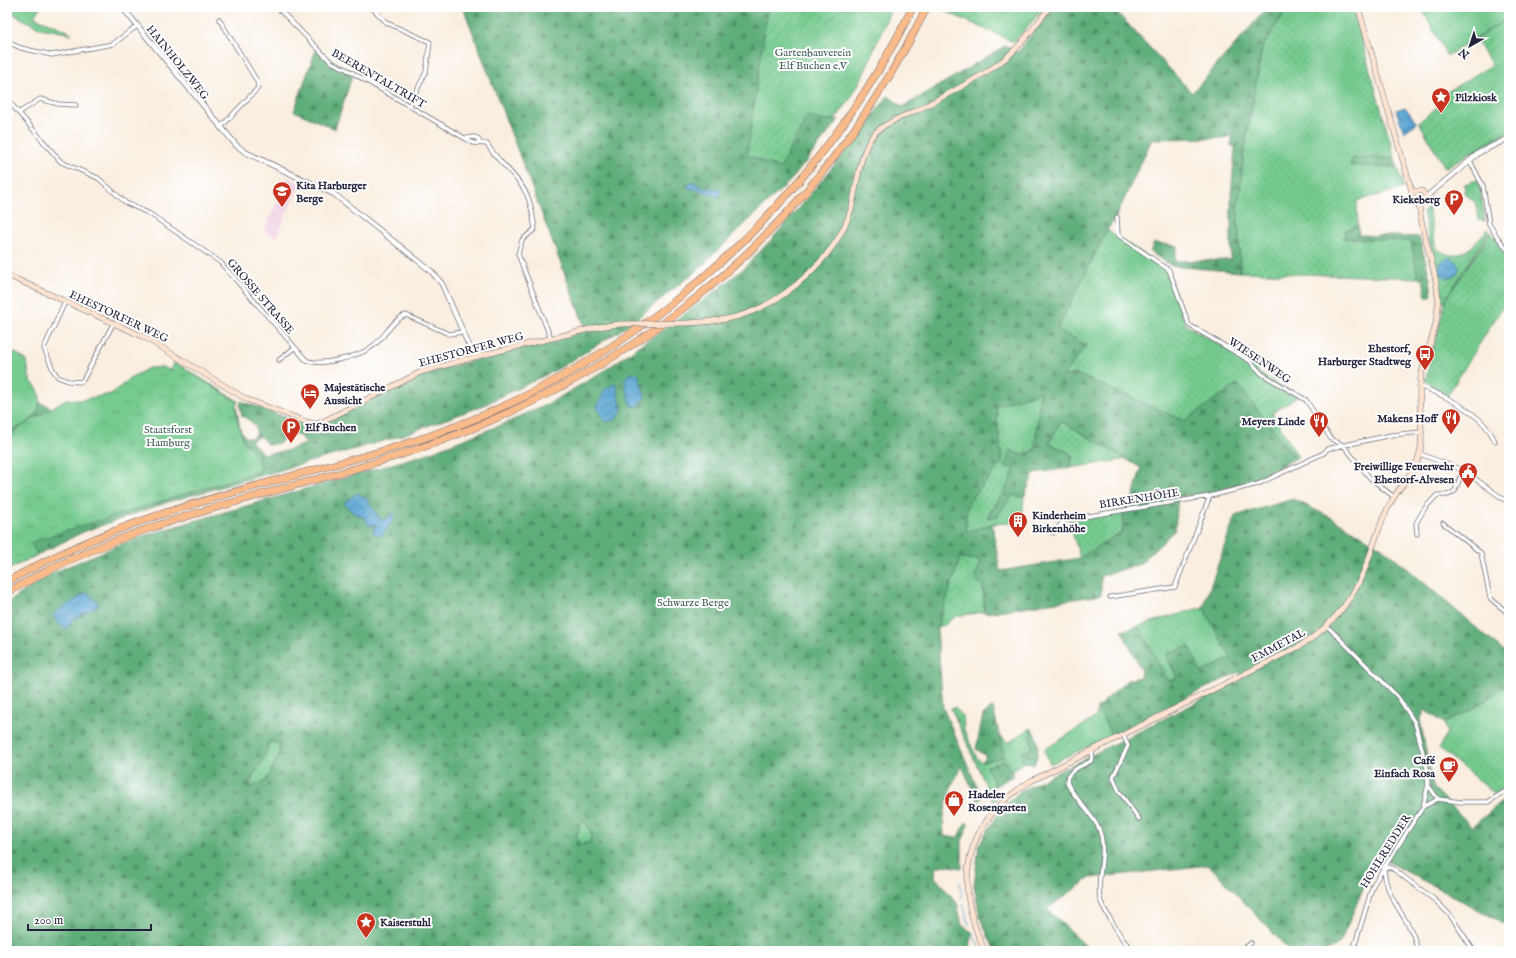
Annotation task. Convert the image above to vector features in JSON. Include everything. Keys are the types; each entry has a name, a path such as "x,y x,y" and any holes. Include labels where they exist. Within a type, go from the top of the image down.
{"highway":[{"path":"7,582 43,562 130,525 200,502 393,448 445,430 521,397 590,360 655,317 699,282 733,251 782,201 808,172 851,113 876,74 913,7"},
{"path":"7,593 61,564 135,534 201,512 367,466 481,426 561,389 615,357 672,317 718,280 795,204 832,160 867,112 900,58 927,7"}],"main road":[{"name":"EHESTORFER WEG","path":"7,275 162,346 246,399 312,424 324,421 421,372 474,357 620,324 718,321 756,310 785,293 812,269 830,250 846,223 865,150 874,134 882,128 927,105 996,66 1016,48 1050,7"},
{"path":"1358,7 1405,169 1411,188 1412,203 1419,205 1424,203 1426,197 1412,182 1405,169"},
{"path":"1411,194 1415,191 1420,191"},
{"path":"1419,205 1434,273 1438,302 1434,329 1419,386 1422,432 1420,454"},
{"name":"EMMETAL","path":"985,951 975,929 967,897 967,873 970,858 981,829 999,805 1020,788 1123,734 1300,646 1327,626 1345,607 1359,583 1384,517 1394,497 1409,476 1420,454"}],"street":[{"name":"HAINHOLZWEG","path":"122,7 232,142 245,152 334,194 431,271 442,284 474,357"},
{"name":"BEERENTALTRIFT","path":"277,7 327,59 474,144 487,144 492,152 518,180 529,201 535,229 522,240 518,254 551,339"},
{"path":"371,7 387,23 430,42 426,72 409,106"},
{"path":"219,20 257,82 258,88 220,128"},
{"path":"7,42 21,48 52,54 113,44 137,26"},
{"name":"GROSSE STRASSE","path":"7,99 20,112 62,162 98,178 126,203 150,214 216,258 304,358 312,362 323,363 334,361 371,348 398,319 406,315 449,334 463,332"},
{"path":"20,112 40,99 58,104 76,105"},
{"name":"BEERENTALTRIFT","path":"464,138 475,137 479,140 479,143"},
{"path":"1426,197 1480,152 1509,138"},
{"path":"1470,161 1483,186 1489,224 1509,252"},
{"path":"1420,191 1435,188"},
{"name":"WIESENWEG","path":"1117,217 1118,235 1169,270 1189,325 1250,361 1262,374 1306,400 1331,439 1343,445"},
{"path":"65,302 44,351 54,372 63,380 80,382 83,380 113,324"},
{"name":"GROSSE STRASSE","path":"279,360 294,348"},
{"path":"1419,386 1469,411 1487,427 1495,441"},
{"name":"BIRKENHÖHE","path":"1053,532 1065,520 1210,496 1258,484 1324,452 1327,449 1404,433 1422,432"},
{"path":"1343,445 1370,478 1394,497"},
{"path":"1420,454 1463,470 1509,503"},
{"path":"1417,534 1416,523 1425,508 1437,495 1448,495 1455,491 1463,470"},
{"path":"1110,597 1175,587 1210,496"},
{"path":"1442,523 1481,553 1490,598 1509,614"},
{"path":"1327,626 1398,697 1415,723 1427,768 1428,784 1438,799"},
{"path":"1123,734 1128,746 1113,777 1119,791 1139,819"},
{"path":"1093,750 1091,761 1072,772 1068,776 1067,781 1069,787 1090,814 1099,829 1102,846 1100,900 1124,941 1136,951"},
{"name":"HOHLREDDER","path":"1353,951 1368,896 1384,866 1423,807 1428,784"},
{"path":"1423,807 1438,799 1460,802 1488,802 1509,789"},
{"path":"1417,951 1414,935 1389,894 1384,879 1384,866 1392,868 1436,901 1450,916 1474,951"},
{"path":"1241,951 1251,943"}],"shaded area":[{"name":"Kita Harburger Berge","path":"288,178 300,184 276,237 264,231"}],"green space":[{"path":"7,7 40,7 34,17 64,29 72,34 40,28 7,11"},
{"path":"463,7 768,7 747,155 780,168 807,116 824,121 839,119 794,177 696,271 626,327 558,369 482,406 397,437 168,502 83,532 7,570 7,431 24,425 35,413 39,402 52,408 61,404 110,399 171,371 174,362 235,399 240,429 245,437 251,438 256,435 256,428 253,423 242,416 240,406 241,401 302,423 319,426 426,373 586,330","holes":["295,434 301,437 306,444 286,451 263,454 251,441 260,436 268,445 280,443 283,439"]},
{"name":"Gartenbauverein Elf Buchen e.V","path":"768,7 892,7 861,80 845,107 835,119 824,121 807,116 780,168 747,155"},
{"path":"936,7 1045,7 1014,42"},
{"name":"Schwarze Berge","path":"1053,7 1112,7 1192,93 1268,7 1288,7 1262,48 1244,151 1238,209 1240,272 1172,266 1150,252 1154,243 1177,246 1175,261 1231,260 1231,198 1235,146 1231,146 1232,135 1227,138 1152,139 1116,217 1107,230 1057,330 1087,345 1062,377 1076,374 1185,421 1237,384 1296,458 1255,479 1211,493 1178,497 1175,530 1140,564 1101,576 1101,595 985,613 983,587 974,578 982,560 960,558 937,628 943,708 982,798 978,801 962,766 953,783 947,800 944,817 944,836 957,838 966,822 969,825 962,841 962,868 943,865 936,868 935,877 957,903 962,925 973,933 969,951 7,951 7,603 50,574 135,538 423,455 506,423 553,401 601,373 711,295 743,269 773,238 827,174 888,96 903,107 1005,46 1018,52","holes":["1040,392 1035,450 1021,455 1010,450 1005,467 1015,469 1008,485 987,518 997,516 1013,495 1024,497 1034,473 1070,468 1073,455 1049,443 1061,421 1141,468 1131,504 1123,511 1123,531 1080,558 1000,571 992,524 966,532 966,513 969,502 1002,462 996,406","270,741 280,744 279,754 266,781 258,783 250,789 250,781 262,762","582,822 586,822 592,836 589,843 582,844 578,842 576,837"]},
{"path":"1288,7 1352,7 1395,158 1353,158 1350,165 1398,168 1404,188 1357,201 1358,226 1346,230 1344,238 1411,241 1418,278 1240,272 1238,209 1244,151 1262,48"},
{"path":"1421,7 1509,7 1509,21 1507,19 1447,56"},
{"path":"1507,19 1509,21 1509,129 1445,168 1419,122 1442,103 1440,96 1492,65 1476,39"},
{"path":"316,49 324,56 353,73 335,129 294,111"},
{"path":"1509,129 1509,134 1473,153 1470,152"},
{"path":"1353,158 1395,158 1398,168 1350,165"},
{"path":"1477,180 1480,186 1485,221 1479,220 1475,202 1464,193 1465,184"},
{"path":"1431,197 1429,212 1436,249 1452,255 1457,254 1468,250 1488,229 1489,232 1443,303 1440,302 1438,282 1423,212 1426,211"},
{"path":"1358,226 1359,235 1419,237 1430,278 1432,295 1426,297 1423,278 1418,278 1411,241 1344,238 1345,230"},
{"path":"1107,230 1167,270 1186,325 1248,360 1260,374 1298,396 1272,413 1298,457 1296,458 1237,384 1185,421 1076,374 1061,377 1057,330"},
{"path":"1491,232 1509,256 1509,297 1447,396 1425,381 1446,299"},
{"path":"7,352 16,353 27,361 30,379 39,392 40,400 36,413 27,423 7,431"},
{"name":"Staatsforst Hamburg","path":"174,362 234,400 238,400 236,406 238,423 244,442 257,454 261,470 31,542 37,555 7,570 7,440 19,428 66,399 80,400 111,394 132,377 149,368 163,367 171,371"},
{"path":"1040,392 1035,450 1021,455 1010,450 1015,469 1008,485 987,517 997,516 1013,495 1024,497 1022,522 992,524 966,532 966,513 969,502 1002,462 996,406"},
{"path":"1061,421 1127,459 1070,468 1073,455 1049,443"},
{"path":"1293,499 1334,519 1387,551 1509,656 1509,684 1471,710 1444,723 1425,710 1420,720 1433,787 1472,827 1506,798 1509,801 1509,926 1377,856 1340,943 1327,951 1290,951 1209,865 1090,878 1047,909 1091,951 995,951 980,918 974,885 979,845 1000,810 1020,791 1243,679 1239,672 1160,710 1112,736 1097,708 1127,680 1140,677 1141,669 1122,631 1138,626 1168,681 1177,678 1166,654 1189,646 1201,672 1231,659 1203,607 1235,516"},
{"path":"1123,511 1123,531 1080,558 1069,521"},
{"path":"960,558 982,560 984,612 956,616 945,625 937,628"},
{"path":"1203,607 1231,658 1201,673 1189,646 1166,654 1177,678 1168,682 1138,626"},
{"path":"1509,684 1509,784 1495,794 1439,748 1447,732 1444,723 1471,710"},
{"path":"955,707 963,717 964,730 977,758 982,762 1004,757 1001,736 1008,743 1031,728 1032,748 1023,753 1023,762 1012,772 1005,760 987,766 995,786 992,789 997,799 993,801 951,708"},
{"path":"993,707 1004,757 982,762 986,756 976,749 983,715"},
{"path":"1097,708 1112,736 1050,764 1044,750 1096,717"},
{"path":"1031,728 1036,737 1038,746 1034,765 1023,762 1022,753 1032,748"},
{"path":"270,740 280,744 279,754 266,782 258,783 251,789 252,779 266,753"},
{"path":"1005,760 1013,776 995,786 987,766"},
{"path":"582,822 586,822 592,836 589,843 582,844 578,842 576,837"}],"water":[{"path":"1405,107 1417,123 1404,132 1396,110"},
{"path":"693,181 703,188 720,189 719,198 709,193 687,187"},
{"path":"1449,258 1456,261 1459,268 1456,275 1449,278 1442,275 1439,268 1442,261"},
{"path":"638,373 645,397 638,406 632,407 624,381 629,374"},
{"path":"616,383 622,411 615,420 605,422 597,407 605,389"},
{"path":"357,493 366,498 381,520 386,520 392,513 394,514 393,521 381,536 373,533 375,524 369,526 365,519 350,510 344,503"},
{"path":"87,592 98,603 98,606 72,620 67,629 59,624 53,616 56,612"}],"waterway":[{"path":"960,883 962,898"},
{"path":"963,904 969,925"},
{"path":"972,932 981,951"}],"place":[{"name":"Pilzkiosk","path":"1441,114"},
{"name":"Kita Harburger Berge","path":"282,208"},
{"name":"Kiekeberg","path":"1454,216"},
{"name":"Ehestorf, Harburger Stadtweg","path":"1425,371"},
{"name":"Majestätische Aussicht","path":"310,410"},
{"name":"Makens Hoff","path":"1451,435"},
{"name":"Meyers Linde","path":"1319,438"},
{"name":"Elf Buchen","path":"291,444"},
{"name":"Freiwillige Feuerwehr Ehestorf-Alvesen","path":"1468,489"},
{"name":"Kinderheim Birkenhöhe","path":"1018,538"},
{"name":"Café Einfach Rosa","path":"1449,783"},
{"name":"Hadeler Rosengarten","path":"954,817"},
{"name":"Kaiserstuhl","path":"366,939"}]}
